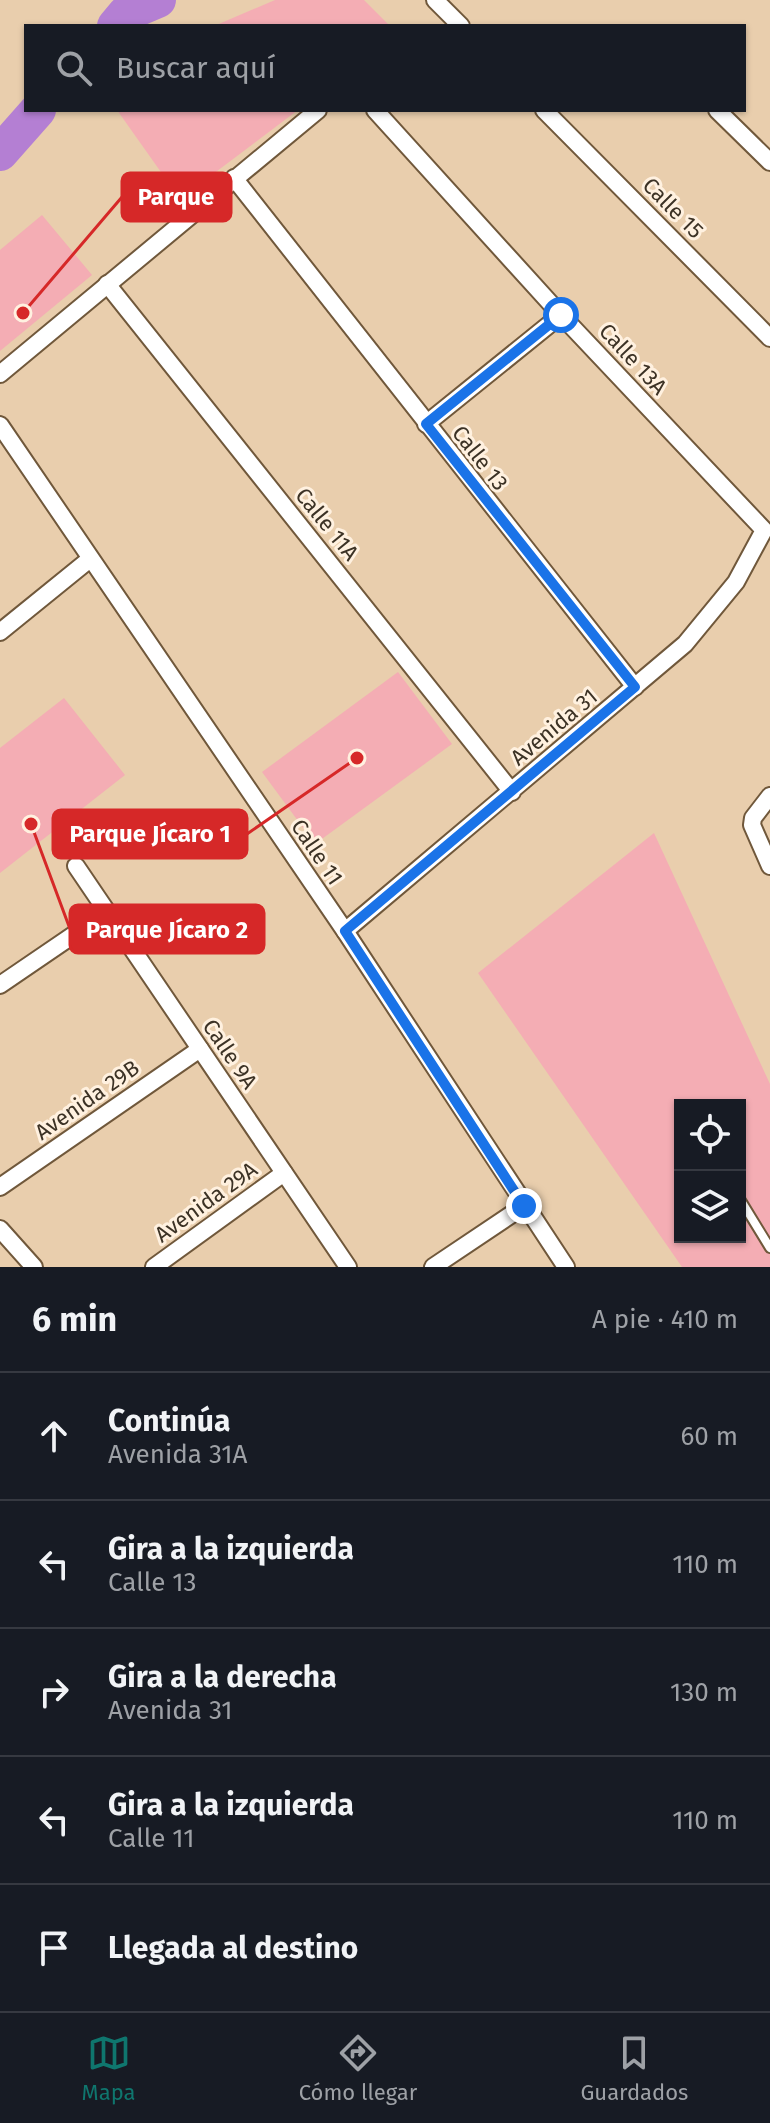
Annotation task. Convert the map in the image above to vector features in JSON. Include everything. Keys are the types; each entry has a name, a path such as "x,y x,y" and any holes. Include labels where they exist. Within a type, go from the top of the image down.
{"street":[{"path":"435,0 459,24"},
{"path":"0,374 316,112"},
{"name":"Calle 13A","path":"377,112 561,315 764,530"},
{"name":"Calle 15","path":"546,112 770,338"},
{"path":"719,112 770,162"},
{"name":"Calle 13","path":"234,178 635,687"},
{"name":"Calle 11A","path":"107,284 512,792"},
{"path":"426,424 561,315"},
{"name":"Calle 11","path":"0,425 345,931 566,1267"},
{"name":"Avenida 31","path":"345,931 694,634 736,582 764,530"},
{"path":"0,632 90,559"},
{"path":"770,796 753,818 753,831 770,866"},
{"name":"Calle 9A","path":"76,866 348,1267"},
{"path":"2,979 107,912"},
{"name":"Avenida 29B","path":"0,1187 200,1049"},
{"name":"Avenida 29A","path":"154,1267 284,1173"},
{"path":"433,1267 524,1206"},
{"path":"0,1229 34,1267"}],"lane":[{"path":"746,1209 770,1248"}],"shaded area":[{"path":"275,0 364,0 388,24 219,24"},
{"path":"118,112 295,112 180,199"},
{"path":"42,215 92,275 0,351 0,250"},
{"path":"398,672 452,744 315,844 262,772"},
{"path":"64,698 125,775 0,873 0,748"},
{"path":"654,833 770,1084 770,1267 682,1267 478,973"}],"waterway":[{"path":"117,24 125,14 158,0"},
{"path":"0,153 36,112"}],"place":[{"name":"Parque","path":"23,313"},
{"name":"Parque Jícaro 1","path":"357,758"},
{"name":"Parque Jícaro 2","path":"31,824"}],"route":[{"path":"524,1206 345,931 635,687 426,424 561,315"}]}
